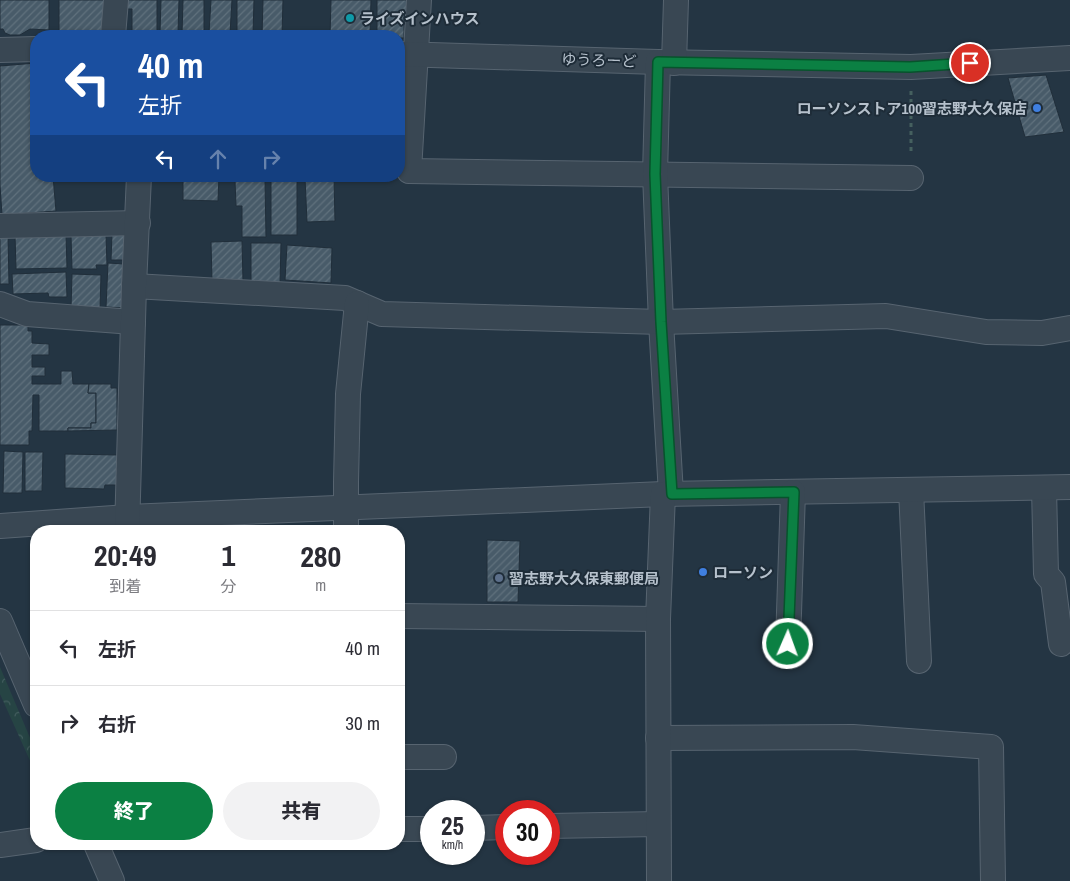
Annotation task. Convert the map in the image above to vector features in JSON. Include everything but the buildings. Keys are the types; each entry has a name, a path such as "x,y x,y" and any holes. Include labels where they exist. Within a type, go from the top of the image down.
{"street":[{"path":"114,30 116,0"},
{"path":"419,0 407,54 409,171 910,178"},
{"path":"660,881 658,824 658,619 667,494 655,174 666,62 676,0"},
{"path":"0,50 30,49"},
{"name":"ゆうろーど","path":"407,54 910,67 1070,58"},
{"path":"127,524 139,182"},
{"path":"0,226 138,223"},
{"path":"134,286 345,298 382,314 661,322 886,316 986,332 1042,333 1070,328"},
{"path":"346,525 348,394 357,303"},
{"path":"0,304 27,314 133,322"},
{"path":"1044,488 1046,574 1053,582 1061,644"},
{"path":"64,525 127,524 346,508 667,494 1070,488"},
{"path":"911,490 920,661"},
{"path":"788,644 794,492"},
{"path":"0,526 30,526"},
{"path":"405,616 658,619"},
{"path":"0,621 30,691"},
{"path":"658,738 853,737 991,747 993,881"},
{"path":"405,757 444,757"},
{"path":"560,826 658,824"},
{"path":"405,829 420,828"},
{"path":"0,845 30,841"},
{"path":"99,850 112,881"}],"path":[{"path":"910,67 910,178"}],"green space":[{"path":"0,667 30,738 30,761 0,694"}],"place":[{"name":"ライズインハウス","path":"350,18"},
{"name":"ローソンストア100習志野大久保店","path":"1037,108"},
{"name":"ローソン","path":"703,572"},
{"name":"習志野大久保東郵便局","path":"499,578"}],"route":[{"path":"788,644 794,492 672,494 661,322 655,174 658,62 910,67 970,63"}]}
